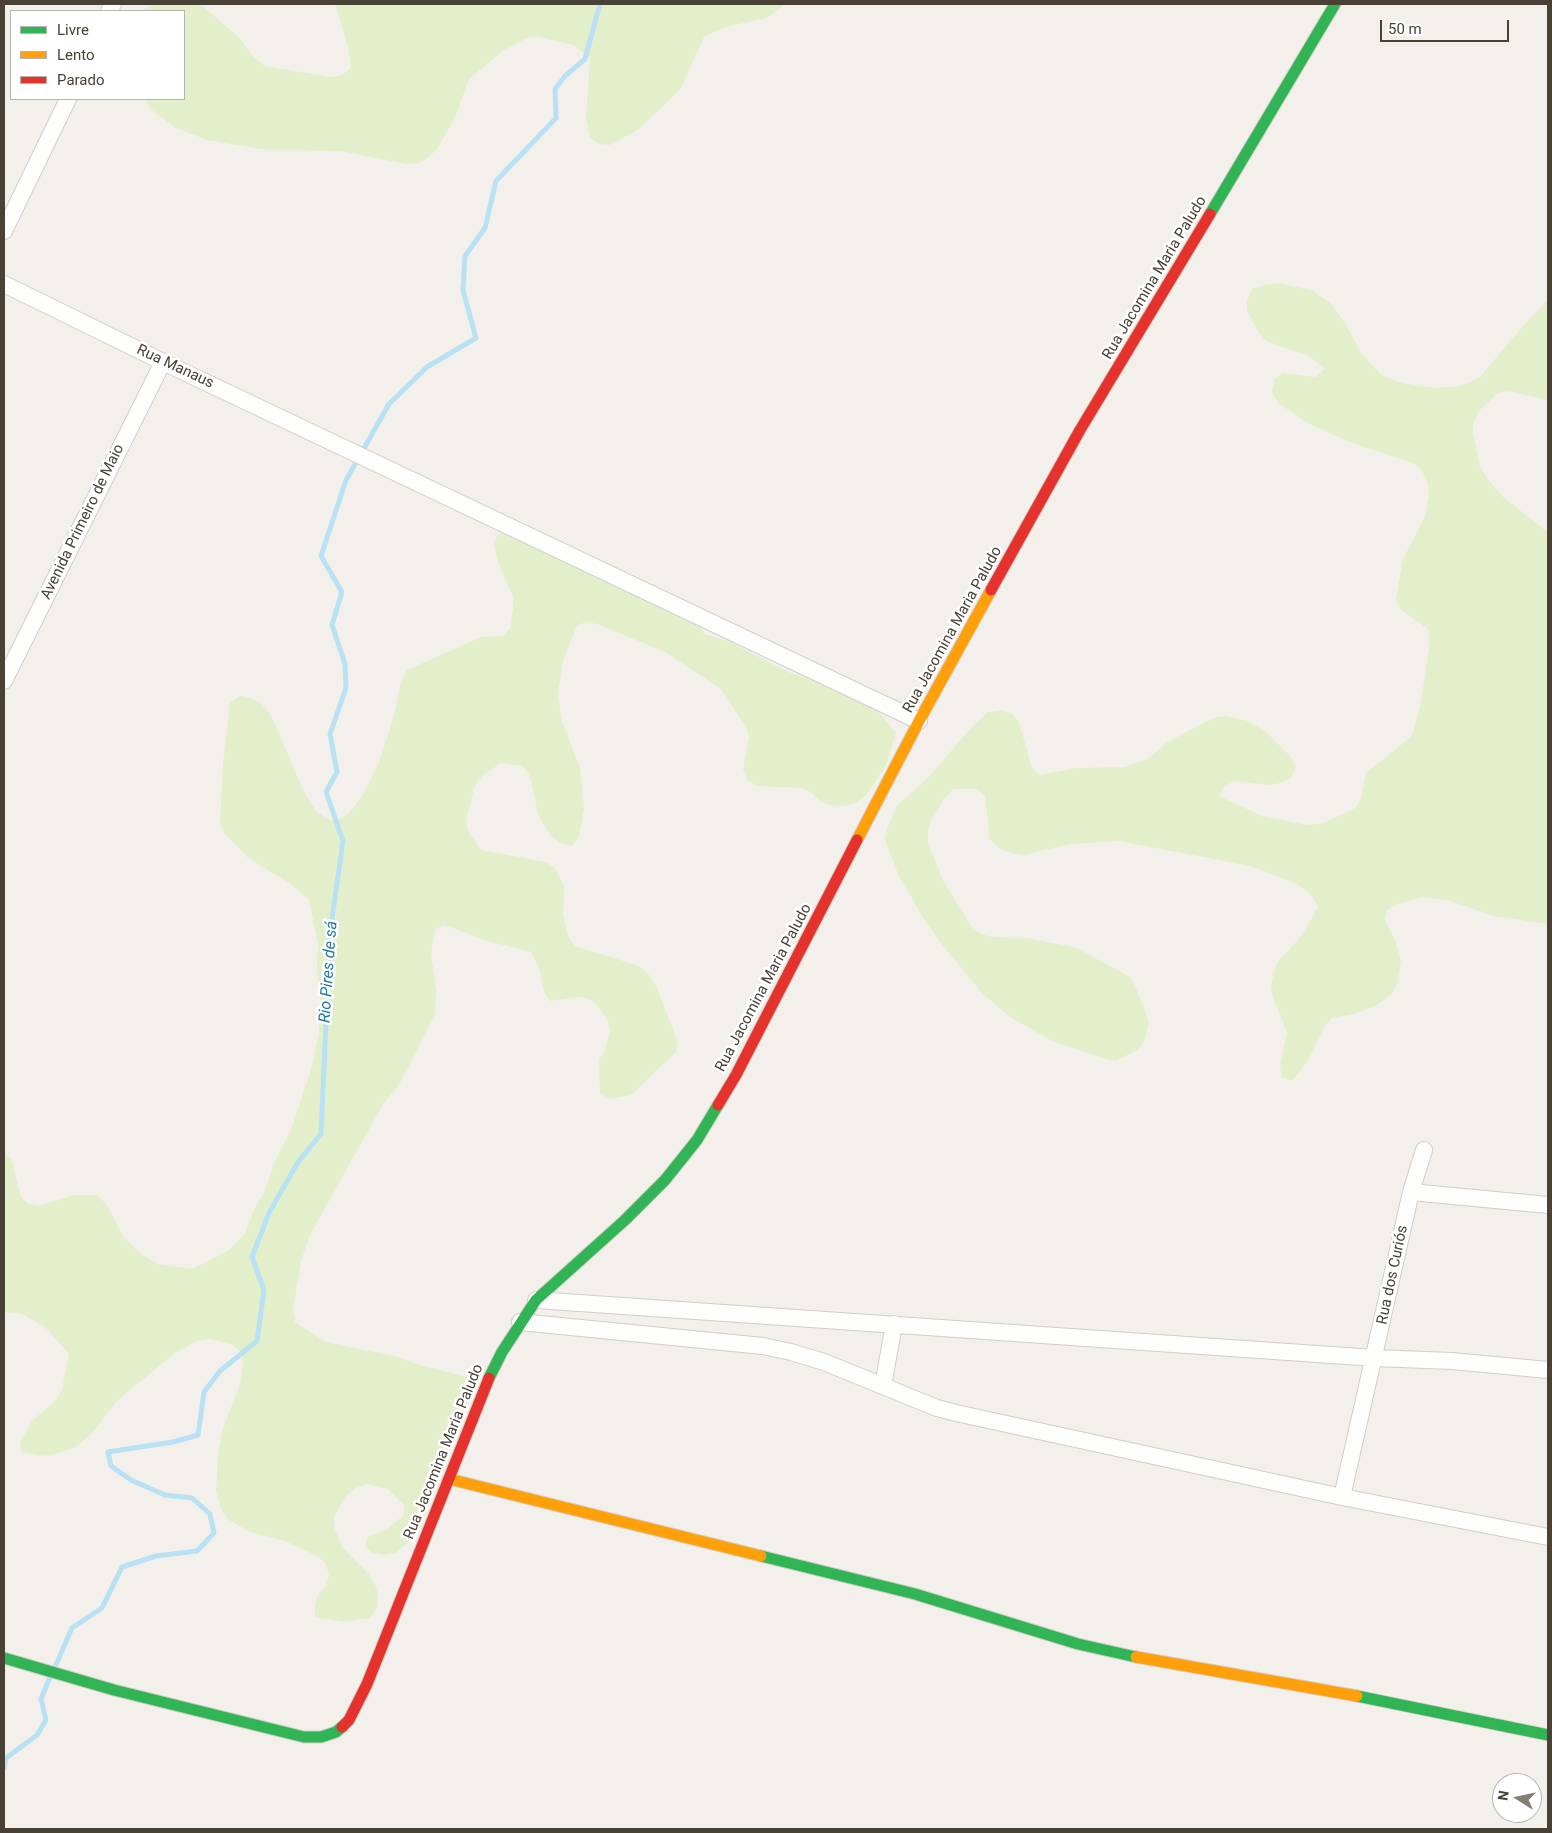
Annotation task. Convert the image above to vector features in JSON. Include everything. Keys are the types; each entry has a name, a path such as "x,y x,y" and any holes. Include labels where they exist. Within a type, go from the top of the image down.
{"street":[{"name":"Rua Jacomina Maria Paludo","path":"4,1658 46,1672 304,1737 321,1736 336,1732 349,1720 359,1702 481,1395 520,1322 536,1300 625,1220 665,1180 697,1140 736,1075 919,721 1080,430 1335,4"},
{"path":"4,231 68,100"},
{"name":"Rua Manaus","path":"4,284 162,362 347,448 392,472 919,721"},
{"name":"Avenida Primeiro de Maio","path":"4,681 162,362"},
{"name":"Rua dos Curiós","path":"1342,1497 1375,1358 1411,1192 1424,1150"},
{"path":"1411,1192 1548,1205"},
{"path":"536,1300 1375,1358 1452,1361 1548,1370"},
{"path":"520,1322 763,1346 824,1362 937,1408 1342,1497 1548,1537"},
{"path":"883,1386 894,1324"},
{"path":"449,1478 915,1594 1078,1644 1161,1663 1397,1703 1548,1735"}],"green space":[{"path":"155,4 190,4 204,7 240,38 253,57 265,66 331,77 342,75 351,68 348,47 335,4 786,4 767,18 725,27 704,37 680,90 639,129 610,145 599,144 590,138 586,118 590,59 574,45 538,37 527,38 503,51 469,79 455,118 437,149 419,163 406,164 340,151 267,150 207,140 176,128 153,111 145,100 185,100 185,10 143,10"},
{"path":"1279,283 1312,290 1330,303 1344,321 1360,351 1381,375 1402,383 1435,388 1460,386 1479,378 1548,299 1548,400 1507,391 1497,394 1479,411 1473,423 1473,433 1480,466 1487,478 1503,497 1548,532 1548,924 1493,916 1450,901 1423,897 1400,903 1387,910 1385,920 1395,939 1401,961 1397,985 1392,994 1375,1006 1354,1014 1332,1018 1325,1026 1307,1062 1292,1081 1281,1077 1280,1065 1287,1032 1273,998 1271,986 1276,964 1302,935 1318,907 1312,896 1293,882 1250,866 1119,841 1071,844 1023,855 1011,853 1000,849 990,840 985,795 976,789 954,789 946,796 931,820 928,831 928,843 944,882 971,926 981,934 993,937 1027,938 1077,948 1130,977 1149,1021 1144,1042 1137,1050 1116,1061 1052,1041 1010,1017 983,994 942,945 922,916 898,874 885,840 887,829 897,805 927,779 969,730 988,712 1002,710 1012,714 1019,722 1032,768 1040,775 1076,768 1124,767 1148,759 1166,743 1213,718 1226,716 1248,721 1266,732 1291,757 1296,767 1291,778 1281,783 1268,785 1234,781 1224,787 1219,796 1262,816 1309,825 1324,823 1355,808 1361,799 1366,773 1412,736 1421,702 1430,641 1428,629 1400,609 1396,599 1403,559 1425,516 1429,493 1427,481 1421,469 1413,463 1349,442 1306,422 1278,403 1272,392 1274,380 1283,373 1316,377 1325,368 1308,356 1266,341 1247,311 1247,300 1252,289"},
{"path":"517,526 698,622 704,634 728,641 788,672 840,688 880,714 896,733 886,766 866,795 855,803 844,806 832,806 821,802 812,793 802,788 756,786 747,780 743,769 749,737 746,727 721,689 665,652 597,624 587,622 577,625 563,661 558,694 562,721 580,768 584,808 579,837 572,846 562,844 551,836 539,817 529,774 522,766 501,763 482,776 475,785 466,820 468,831 481,850 545,862 555,868 565,887 563,913 568,936 575,946 641,967 649,975 656,985 678,1042 676,1052 631,1095 610,1099 600,1094 599,1059 605,1050 610,1030 607,1018 593,1001 583,997 550,1001 544,992 540,971 531,952 487,941 445,925 435,929 431,955 437,993 434,1016 399,1085 383,1104 310,1235 301,1261 293,1311 295,1322 326,1342 399,1357 420,1365 467,1377 475,1384 420,1529 404,1546 395,1553 384,1555 373,1553 365,1546 368,1537 388,1528 404,1515 403,1504 388,1489 367,1484 356,1488 347,1495 334,1516 334,1527 343,1548 368,1573 375,1584 378,1595 377,1608 370,1618 346,1622 315,1617 315,1604 318,1594 326,1586 329,1575 326,1565 319,1557 285,1541 250,1532 229,1520 222,1512 216,1491 218,1453 223,1428 240,1384 243,1363 240,1351 231,1344 209,1339 197,1341 175,1353 118,1400 93,1432 76,1447 44,1456 21,1452 20,1442 32,1421 57,1399 62,1389 69,1354 45,1327 22,1314 4,1312 4,1153 12,1159 20,1195 27,1203 38,1206 74,1195 97,1195 107,1205 123,1236 140,1253 158,1264 192,1269 229,1250 244,1235 257,1203 264,1193 275,1161 291,1130 312,1066 319,1031 320,997 317,969 318,943 309,900 290,884 248,858 225,834 220,823 223,763 230,703 240,696 252,698 262,704 271,715 304,792 316,811 326,818 336,821 348,814 364,793 379,762 394,716 401,681 407,670 481,637 502,636 510,629 513,597 499,565 494,545 497,535"}],"waterway":[{"name":"Rio Pires de sá","path":"55,1667 72,1628 102,1608 122,1567 156,1556 197,1551 214,1533 210,1514 192,1498 165,1495 131,1480 111,1466 108,1452 173,1442 198,1435 204,1392 220,1371 257,1341 264,1290 252,1257 269,1213 298,1162 321,1134 330,933 343,841 326,792 337,772 330,734 346,688 345,664 332,625 342,592 321,556 346,480 389,404 427,367 476,338 463,290 465,256 485,228 496,181 556,118 555,89 565,76 585,59 600,4"},
{"name":"Rio Pires de sá","path":"4,1768 6,1758 37,1735 46,1720 41,1699 50,1677"}],"traffic: fast":[{"path":"1210,214 1335,4"},
{"path":"489,1378 502,1352 536,1300 625,1220 665,1180 697,1140 718,1105"},
{"path":"761,1556 915,1594 1078,1644 1136,1657"},
{"path":"4,1658 114,1690 304,1737 321,1737 336,1732 342,1727"},
{"path":"1357,1696 1548,1735"}],"traffic: slow":[{"path":"857,840 919,721 991,590"},
{"path":"449,1479 761,1556"},
{"path":"1136,1657 1357,1696"}],"traffic: jam":[{"path":"991,590 1080,430 1210,214"},
{"path":"718,1105 736,1075 857,840"},
{"path":"342,1727 349,1720 367,1684 489,1378"}]}
